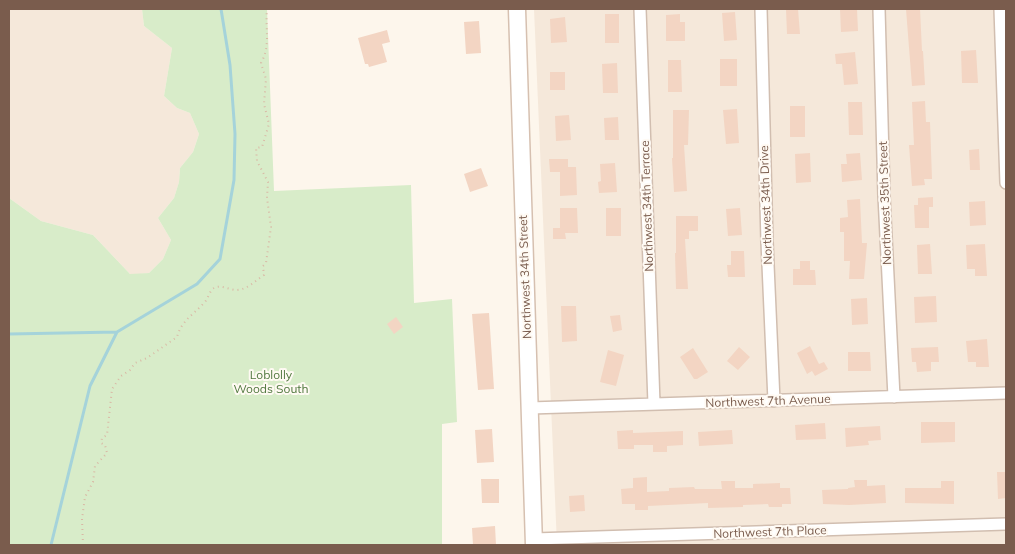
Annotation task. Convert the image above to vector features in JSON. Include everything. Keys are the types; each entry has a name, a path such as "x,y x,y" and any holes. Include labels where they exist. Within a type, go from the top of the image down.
{"main road":[{"name":"Northwest 34th Street","path":"517,9 534,542"}],"street":[{"name":"Northwest 34th Terrace","path":"640,9 654,404"},
{"name":"Northwest 34th Drive","path":"761,9 766,242 774,401"},
{"name":"Northwest 35th Street","path":"880,9 884,196 894,397"},
{"path":"1000,9 1006,183"},
{"name":"Northwest 7th Avenue","path":"530,408 1006,393"},
{"name":"Northwest 7th Place","path":"534,542 1006,524"}],"path":[{"path":"83,545 82,519 85,497 92,482 95,466 107,453 105,445 101,443 102,438 107,435 112,389 121,376 130,370 135,363 147,358 177,337 185,320 204,304 211,290 216,287 234,290 241,289 251,285 264,275 263,266 266,263 271,227 267,198 268,182 257,161 256,148 262,147 269,124 264,104 266,78 261,63 266,52 268,40 267,9"}],"shaded area":[{"path":"9,9 142,9 144,26 172,48 164,96 177,108 190,113 199,134 193,152 180,168 179,182 174,198 158,218 171,240 163,259 149,273 131,275 93,235 41,221 9,198"},
{"path":"534,9 1006,9 1006,545 557,545"}],"green space":[{"name":"Loblolly Woods South","path":"142,9 267,9 274,191 411,185 414,303 452,299 457,422 442,424 442,545 9,545 9,198 41,221 93,235 130,274 149,273 163,259 171,240 158,218 174,198 179,182 180,168 193,152 199,134 190,113 177,108 164,96 172,48 144,26"}],"building":[{"path":"786,9 798,9 800,34 787,34"},
{"path":"840,9 857,9 858,31 841,32"},
{"path":"906,9 920,9 925,85 912,86"},
{"path":"735,12 737,40 724,41 722,13"},
{"path":"605,14 619,14 619,43 605,43"},
{"path":"680,14 680,22 685,22 685,41 666,41 666,15"},
{"path":"565,17 567,42 551,43 550,19"},
{"path":"479,21 481,53 466,54 464,22"},
{"path":"387,30 390,42 382,44 387,62 369,67 368,64 365,64 358,38"},
{"path":"976,50 978,83 962,83 961,51"},
{"path":"855,52 858,84 844,85 842,64 836,64 835,54"},
{"path":"720,59 737,59 737,86 720,86"},
{"path":"668,60 681,60 682,92 668,92"},
{"path":"617,63 618,93 603,93 602,64"},
{"path":"550,72 565,72 565,90 550,90"},
{"path":"925,101 926,122 930,122 932,179 924,179 925,185 912,186 909,145 914,145 912,102"},
{"path":"848,102 862,102 863,135 849,135"},
{"path":"790,106 805,106 805,137 790,137"},
{"path":"737,109 739,143 726,144 723,110"},
{"path":"673,110 689,110 688,145 684,145 687,191 674,192 672,158"},
{"path":"569,115 571,140 556,141 555,116"},
{"path":"618,117 619,140 605,140 604,118"},
{"path":"979,149 980,170 970,170 969,150"},
{"path":"810,153 811,182 796,183 795,154"},
{"path":"860,153 862,180 842,182 841,164 847,164 846,154"},
{"path":"549,159 568,159 568,167 576,167 577,195 560,196 560,172 550,172"},
{"path":"615,163 617,192 599,193 598,182 601,181 600,164"},
{"path":"481,168 488,186 470,192 464,174"},
{"path":"933,197 933,207 929,207 929,228 915,228 914,205 918,205 918,198"},
{"path":"860,199 862,243 867,243 864,279 849,279 850,261 844,261 844,232 840,232 840,218 848,217 847,200"},
{"path":"985,201 986,225 970,226 969,202"},
{"path":"560,208 577,208 578,233 565,233 566,239 553,239 553,228 560,228"},
{"path":"606,208 621,208 621,236 606,236"},
{"path":"740,208 742,235 728,236 726,209"},
{"path":"676,216 698,216 698,231 689,231 689,239 685,239 688,289 676,289"},
{"path":"930,244 932,274 918,274 917,245"},
{"path":"985,244 987,276 975,276 975,269 967,269 966,245"},
{"path":"731,251 744,251 745,277 728,277 727,265 731,265"},
{"path":"800,261 810,261 810,270 815,270 816,285 793,285 793,269 800,269"},
{"path":"936,296 937,322 915,323 914,297"},
{"path":"867,298 868,324 852,325 851,299"},
{"path":"561,306 576,306 577,341 562,342"},
{"path":"489,313 494,389 478,390 472,314"},
{"path":"620,315 622,330 613,332 610,316"},
{"path":"396,317 403,327 394,334 387,324"},
{"path":"987,339 989,367 976,367 976,362 968,362 966,341"},
{"path":"810,346 819,364 824,362 828,369 815,376 812,371 807,374 797,353"},
{"path":"739,347 750,357 738,370 727,361"},
{"path":"938,347 939,362 931,362 931,371 917,372 916,362 912,362 911,348"},
{"path":"693,348 708,372 697,379 694,379 680,357"},
{"path":"608,350 624,355 616,386 600,382"},
{"path":"848,352 870,352 871,371 848,371"},
{"path":"921,422 955,422 955,442 921,443"},
{"path":"825,423 826,439 796,440 795,425"},
{"path":"880,426 881,440 868,441 869,445 846,447 845,428"},
{"path":"492,429 494,462 477,463 475,430"},
{"path":"633,430 633,433 683,431 683,445 667,446 667,452 653,452 653,445 634,445 634,449 618,449 617,431"},
{"path":"732,430 733,444 699,446 698,432"},
{"path":"997,472 1006,472 1006,498 998,499"},
{"path":"647,477 647,492 669,491 669,488 694,487 695,489 722,489 721,481 735,481 735,488 753,488 753,484 780,483 780,488 790,488 791,504 782,504 782,507 769,507 768,504 708,508 708,503 648,506 648,510 635,510 635,504 622,504 621,489 633,488 633,478"},
{"path":"481,479 499,479 499,503 482,503"},
{"path":"854,480 867,480 867,486 885,485 886,503 823,504 822,490 855,487"},
{"path":"941,481 954,481 954,504 905,503 905,488 941,488"},
{"path":"584,495 585,511 570,512 569,496"},
{"path":"495,526 496,545 473,545 472,528"}],"waterway":[{"path":"51,545 90,386 117,332 197,284 220,259 234,180 235,134 230,65 221,9"},
{"path":"9,334 117,332"}]}
